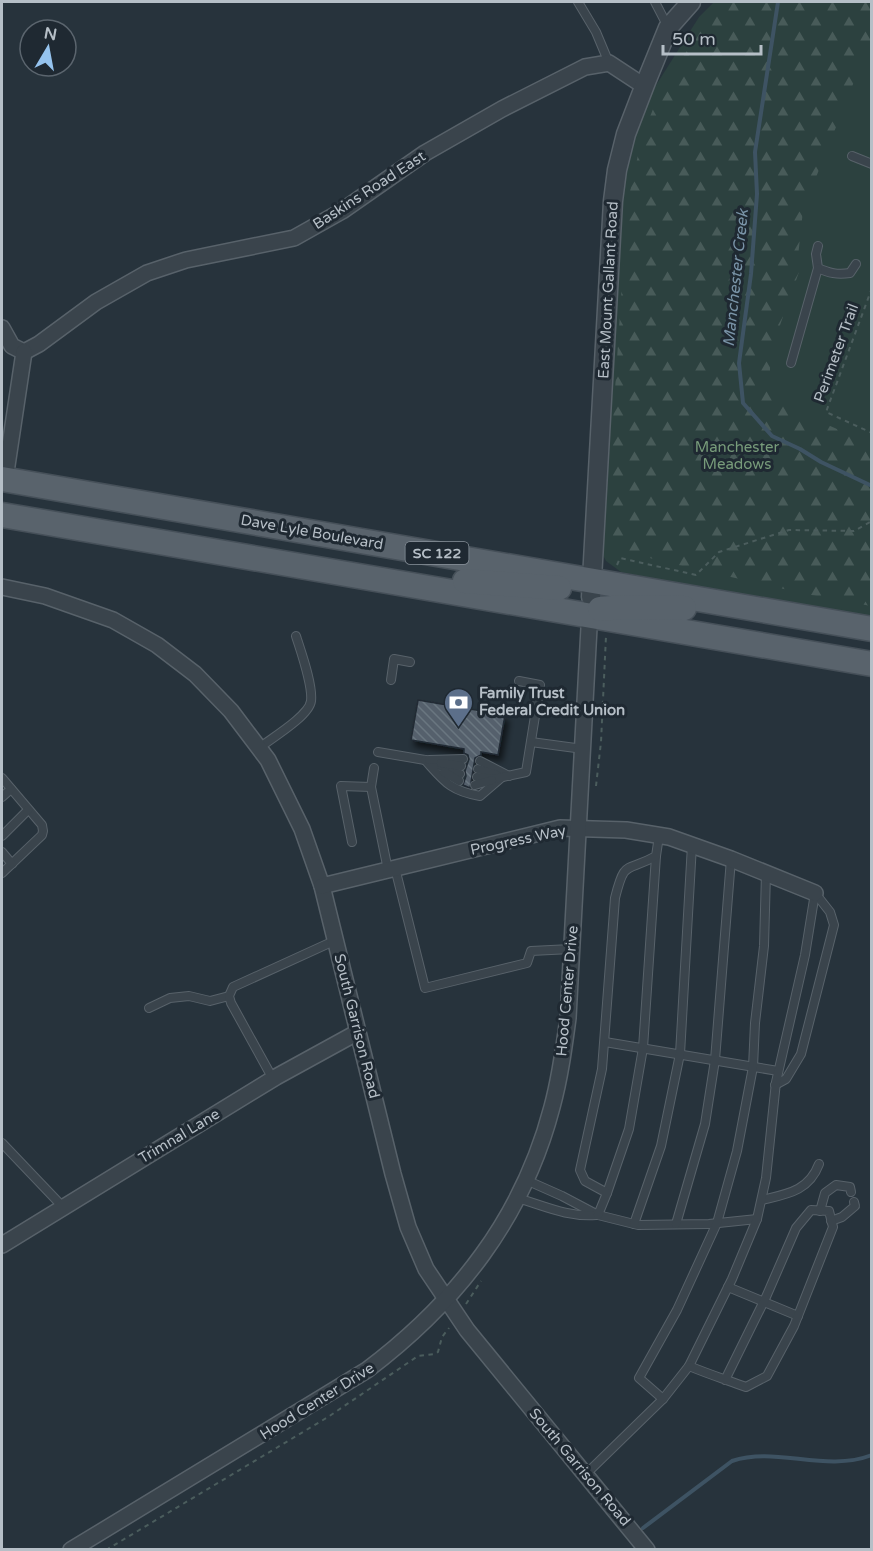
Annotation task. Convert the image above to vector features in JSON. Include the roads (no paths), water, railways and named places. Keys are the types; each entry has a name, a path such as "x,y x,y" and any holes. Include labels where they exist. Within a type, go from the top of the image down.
{"main road":[{"name":"Dave Lyle Boulevard","path":"3,479 596,594 872,664"},
{"name":"Dave Lyle Boulevard","path":"2,515 331,572 762,610 872,629"},
{"path":"331,572 582,588 596,594 603,608 762,610"}],"street":[{"name":"East Mount Gallant Road","path":"596,594 613,201 617,170 626,134 668,28 691,2"},
{"path":"609,63 644,86"},
{"name":"Baskins Road East","path":"24,351 39,344 96,302 147,273 186,260 294,238 342,211 425,153 502,109 585,67 609,63"},
{"path":"2,327 12,345 24,351 3,479"},
{"name":"South Garrison Road","path":"2,587 45,596 100,615 157,645 195,674 231,711 268,760 302,828 322,886 408,1227 426,1269 480,1346 648,1550"},
{"name":"Hood Center Drive","path":"72,1550 358,1377 395,1349 446,1300 489,1247 517,1198 526,1180 552,1107 568,1018 583,749 596,594"},
{"name":"Progress Way","path":"322,886 560,828 578,828 626,830 692,845 815,893"},
{"name":"Trimnal Lane","path":"2,1245 273,1079 358,1032"}],"lane":[{"path":"578,2 596,32 609,63"},
{"path":"655,2 668,28"},
{"path":"852,156 872,164"},
{"path":"791,363 818,267 816,254 818,246"},
{"path":"818,267 828,273 838,275 850,273 856,264"},
{"path":"259,748 304,713 311,701 308,674 296,636"},
{"path":"391,680 394,659 410,662"},
{"path":"506,777 477,773 506,777 526,772 540,685 519,681"},
{"path":"531,742 583,749"},
{"path":"378,752 425,760 461,770 425,760"},
{"path":"425,760 449,786 480,796 506,777"},
{"path":"375,768 371,787 425,988 527,963 531,951 571,949"},
{"path":"2,778 42,825 43,831 42,835 2,873"},
{"path":"352,842 340,786 371,787"},
{"path":"2,797 10,789"},
{"path":"2,836 28,810"},
{"path":"598,1215 629,1129 643,1048 659,836"},
{"path":"633,1224 661,1146 680,1054 692,845"},
{"path":"2,852 12,864"},
{"path":"607,1193 585,1181 580,1170 603,1069 615,898 621,874 627,868 645,863 657,856"},
{"path":"676,1224 705,1124 715,1060 731,859"},
{"path":"663,1399 639,1378 677,1310 717,1223 737,1151 753,1066 755,1023 764,946 766,873"},
{"path":"586,1474 663,1399 689,1366 728,1287 756,1220 762,1200 775,1085 806,955 815,893"},
{"path":"775,1085 786,1079 801,1054 834,925 830,912 815,893"},
{"path":"273,1079 231,1003 229,996 233,987 336,940"},
{"path":"149,1008 170,998 189,996 210,1001 229,996"},
{"path":"605,1042 778,1071"},
{"path":"2,1143 63,1207"},
{"path":"762,1200 796,1191 814,1177 819,1164"},
{"path":"526,1180 598,1215 633,1224 756,1220"},
{"path":"820,1211 825,1193 836,1185 850,1187 851,1192"},
{"path":"517,1198 565,1214 598,1215"},
{"path":"831,1221 842,1218 855,1206 854,1202"},
{"path":"689,1366 725,1380 746,1387 767,1376 799,1313 833,1227 829,1211 811,1210 796,1228 764,1301 725,1380"},
{"path":"728,1287 799,1313"}],"waterway":[{"name":"Manchester Creek","path":"778,2 755,152 757,194 751,274 739,363 743,403 772,436 872,486"},
{"path":"643,1528 732,1461 766,1456 836,1461 854,1460 872,1455"}],"place":[{"name":"Family Trust Federal Credit Union","path":"458,728"}],"park label":[{"name":"Manchester Meadows","path":"737,456"}]}
